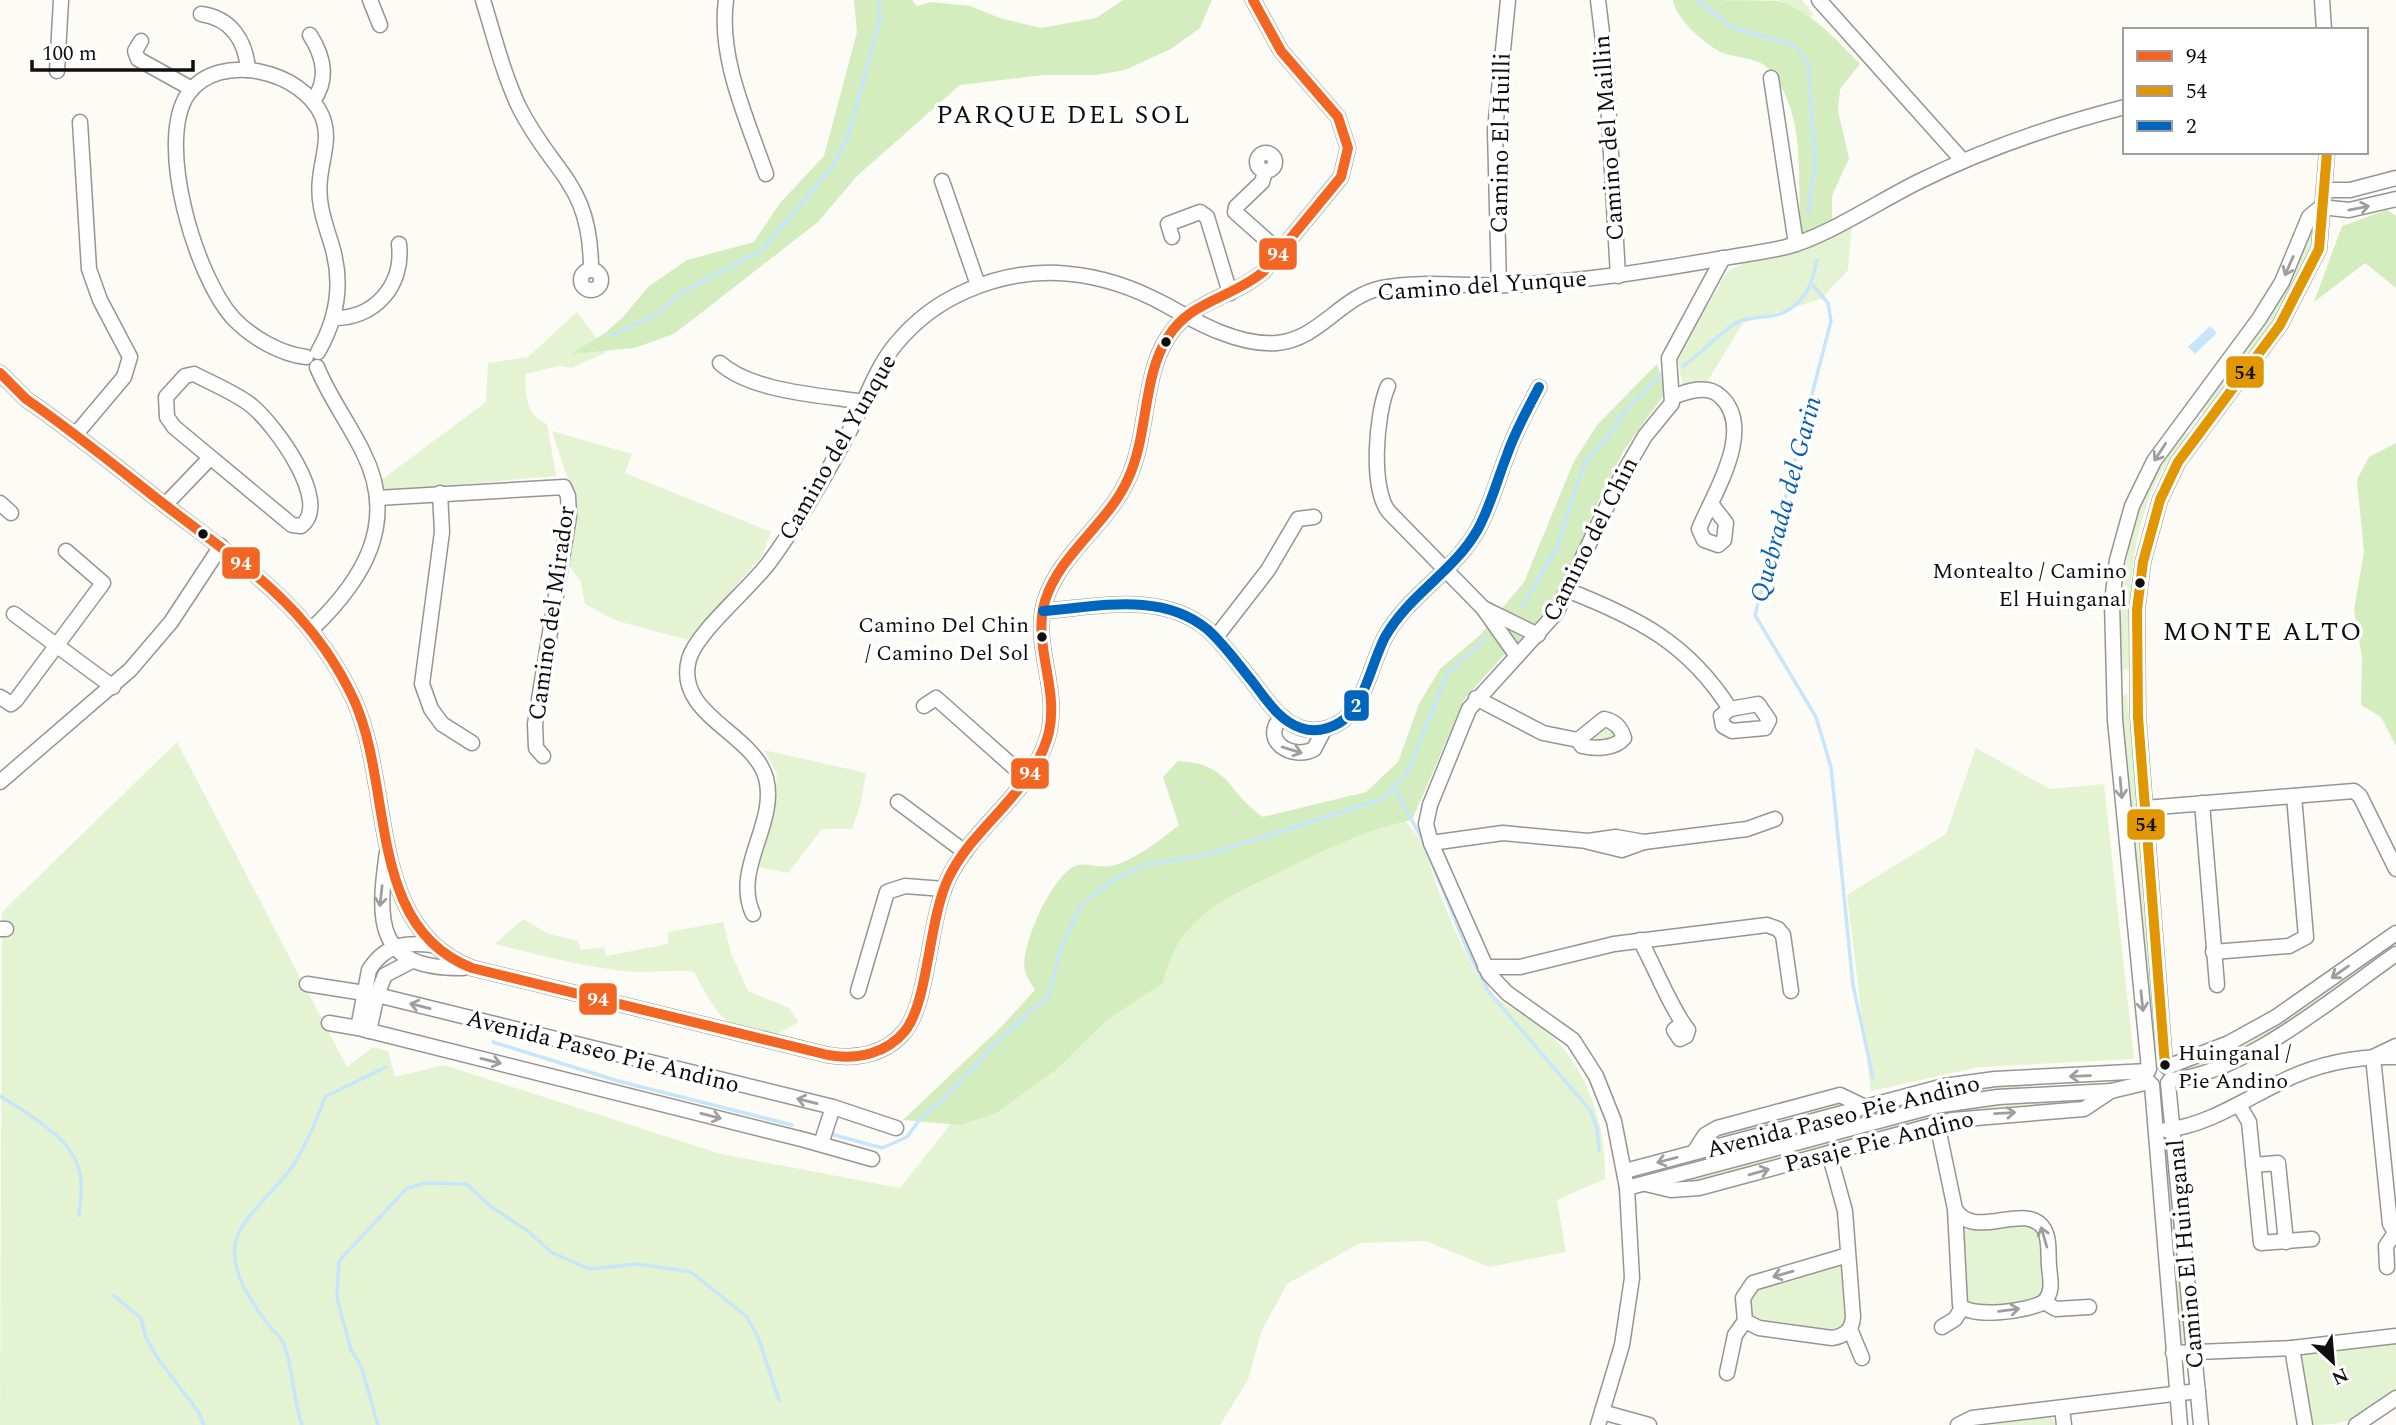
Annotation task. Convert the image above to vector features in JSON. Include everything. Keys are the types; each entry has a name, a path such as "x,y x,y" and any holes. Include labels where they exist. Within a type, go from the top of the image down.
{"street":[{"path":"57,71 61,0"},
{"path":"370,0 380,25"},
{"path":"483,0 519,107 540,142 570,180 581,203 588,227 591,270"},
{"path":"726,0 723,22 732,69 766,174"},
{"path":"388,844 380,908 384,928 394,946 412,961 472,968 828,1055 862,1056 894,1041 915,1014 932,929 944,889 965,852 1027,779 1044,749 1052,714 1052,687 1042,629 1043,611 1059,571 1112,505 1128,479 1144,429 1158,354 1167,337 1185,316 1255,278 1280,252 1341,177 1348,148 1338,117 1281,51 1253,0"},
{"name":"Camino El Huilli","path":"1499,286 1495,130 1508,0"},
{"name":"Camino del Maillin","path":"1598,0 1606,66 1618,276"},
{"path":"1819,0 1963,161"},
{"path":"2322,0 2323,28"},
{"path":"201,14 215,17 233,29 243,44 248,70"},
{"path":"310,35 320,53 324,71 321,87 313,101"},
{"path":"141,41 135,51 138,59 192,89"},
{"path":"312,629 348,591 364,565 376,529 377,498 364,453 314,359 277,349 240,325 219,299 199,258 184,209 176,138 180,111 192,89 218,72 248,70 281,80 313,101 326,132 319,195 337,265 338,291 333,318 314,359"},
{"path":"1771,78 1796,244"},
{"name":"Camino del Yunque","path":"753,914 747,889 766,807 766,779 754,756 698,702 690,687 688,662 698,640 750,586 780,548 850,431 885,359 910,328 949,299 978,285 1029,273 1076,273 1127,287 1214,329 1257,341 1284,342 1309,333 1352,300 1373,290 1394,286 1499,286 1618,276 1796,244 1963,161 2047,130 2123,108"},
{"path":"76,434 124,377 130,357 100,300 89,269 80,122"},
{"name":"Camino El Huinganal","path":"2201,1425 2145,808 2137,681 2137,602 2147,541 2160,500 2178,462 2252,365 2297,296 2319,249 2327,154"},
{"path":"1265,172 1262,181 1236,208 1236,212 1280,252"},
{"path":"2325,190 2350,190 2396,179"},
{"path":"2321,206 2341,210 2394,200 2388,191 2396,179"},
{"path":"942,181 978,285"},
{"name":"Camino El Huinganal","path":"2180,1425 2113,684 2112,602 2121,539 2145,477 2259,319 2282,282 2309,217 2321,206"},
{"path":"1172,237 1168,224 1200,212 1207,217 1230,293"},
{"path":"333,318 365,313 383,299 396,273 399,244"},
{"path":"1712,505 1731,452 1734,428 1731,414 1723,399 1710,391 1692,391 1673,397 1667,371 1668,358 1723,258"},
{"path":"1211,300 1208,315 1214,329"},
{"path":"720,363 733,374 785,390 863,402"},
{"path":"0,373 26,398 278,592 312,629 336,665 362,721 374,764 388,844 403,902 414,925 432,945 451,959 472,968"},
{"path":"194,374 211,382 248,403 268,420 304,479 310,513 308,520 301,526 292,525 210,458 174,427 167,417 166,397 185,376 194,374"},
{"path":"1388,386 1380,415 1380,499 1389,512 1483,608 1517,656"},
{"path":"1043,611 1156,605 1185,614 1216,637 1282,717 1303,729 1324,730 1342,721 1353,711 1377,653 1394,623 1416,597 1464,551 1479,527 1510,445 1539,387"},
{"name":"Camino del Chin","path":"1600,1419 1622,1345 1630,1300 1632,1255 1625,1171 1611,1112 1581,1050 1560,1028 1499,986 1485,967 1430,843 1426,824 1430,805 1463,721 1476,698 1556,613 1620,479 1673,397"},
{"path":"2187,416 2204,427"},
{"path":"169,508 210,458"},
{"name":"Camino del Mirador","path":"377,498 556,485 564,487 568,496 569,516 535,724 536,748 543,756"},
{"path":"440,494 442,532 421,670 422,684 431,709 442,724 472,743"},
{"path":"0,503 11,513"},
{"path":"1216,637 1268,570 1297,519 1314,517"},
{"path":"1,779 113,687 171,622 221,546"},
{"path":"0,697 11,704 16,700 103,583 66,551"},
{"path":"1567,590 1636,622 1684,652 1701,668 1730,709"},
{"path":"1483,608 1538,635"},
{"path":"14,614 113,687"},
{"path":"2113,684 2137,681"},
{"path":"924,706 936,698 1027,779"},
{"path":"1476,698 1543,733 1578,740"},
{"path":"1282,717 1274,726 1274,737 1281,747 1292,752 1302,753 1314,749 1324,730"},
{"path":"2145,808 2354,791 2360,796 2396,869"},
{"path":"2213,951 2289,946 2306,937 2308,930 2294,796"},
{"path":"898,802 965,852"},
{"path":"2202,803 2217,985"},
{"path":"1430,843 1503,833 1588,841 1619,850 1644,842 1747,829 1775,819"},
{"path":"858,991 887,892 900,886 944,889"},
{"path":"1485,967 1520,967 1588,949 1640,940 1775,926 1783,935 1791,991"},
{"path":"2396,933 2264,1024 2168,1074 2160,1087 2150,1077 2155,1064 2168,1074 2212,1069 2267,1043 2396,954"},
{"path":"1640,940 1674,1003 1681,1025"},
{"path":"363,1030 374,962 394,946 432,945"},
{"path":"370,994 385,975 412,961"},
{"path":"1499,986 1520,967"},
{"name":"Avenida Paseo Pie Andino","path":"307,984 370,994 832,1107 896,1128"},
{"name":"Avenida Paseo Pie Andino","path":"329,1023 821,1144 872,1159"},
{"path":"2373,1057 2396,1046"},
{"path":"2373,1057 2389,1153 2390,1224 2396,1234 2386,1246 2387,1267"},
{"path":"2155,1129 2173,1129 2239,1105 2306,1071 2373,1057 2396,1057"},
{"name":"Avenida Paseo Pie Andino","path":"1627,1188 1957,1102 2110,1091 2150,1077"},
{"name":"Avenida Paseo Pie Andino","path":"1865,1107 1970,1082 2150,1077"},
{"name":"Pasaje Pie Andino","path":"1645,1184 1671,1190 1690,1190 1937,1123 1985,1115 2076,1111 2096,1104 2110,1091"},
{"name":"Pasaje Pie Andino","path":"1694,1152 1705,1135 1717,1128 1840,1095 1865,1107"},
{"path":"2239,1105 2249,1122 2260,1243 2312,1239"},
{"path":"821,1144 832,1107"},
{"path":"1937,1123 1955,1209 1958,1297 1962,1308"},
{"name":"Avenida Paseo Pie Andino","path":"1625,1171 1694,1152"},
{"path":"1829,1153 1842,1195 1853,1317 1850,1329 1859,1345 1862,1358"},
{"path":"2253,1165 2278,1163 2286,1242"},
{"path":"1955,1209 1963,1219 1972,1223"},
{"path":"1956,1240 1963,1227 1972,1223 2028,1219 2042,1226 2047,1237 2051,1288 2044,1302 2035,1307 1979,1314 1962,1308"},
{"path":"1727,1373 1735,1335 1745,1321 1743,1298 1753,1283 1848,1255"},
{"path":"2044,1302 2060,1310 2089,1307"},
{"path":"1942,1327 1951,1323 1962,1308"},
{"path":"1745,1321 1759,1328 1832,1338 1850,1329"},
{"path":"2173,1353 2292,1348 2396,1336"},
{"path":"2292,1348 2305,1425"},
{"path":"1958,1425 1966,1419 2198,1391"},
{"path":"2356,1425 2396,1398"},
{"path":"2062,1408 2064,1425"},
{"path":"1600,1419 1649,1425"}],"green space":[{"path":"854,0 912,0 917,6 931,2 970,6 1000,18 1041,28 1096,18 1123,0 1212,0 1200,28 1171,49 1125,70 1096,75 1043,75 960,85 857,176 818,222 674,334 634,348 571,354 605,333 623,317 648,287 687,260 754,242 780,203 824,156 857,32"},
{"path":"1673,0 1778,1 1812,19 1860,64 1840,89 1838,111 1849,158 1832,196 1832,220 1801,233 1795,124 1775,76 1760,62 1723,53 1708,44 1685,23"},
{"path":"1778,0 1802,0 1814,15 1795,25"},
{"path":"2387,210 2396,216 2396,288 2365,263 2314,302 2342,226"},
{"path":"1852,225 1848,270 1821,299 1743,323 1707,382 1683,386 1677,357 1727,272 1742,264 1802,249"},
{"path":"2306,236 2314,238 2280,314 2207,414 2201,413 2200,410"},
{"path":"577,312 607,352 572,368 560,366 525,374 528,404 534,415 547,424 556,476 386,491 380,481 486,402 488,363 528,357"},
{"path":"1657,364 1666,392 1624,450 1595,508 1566,580 1542,622 1502,657 1465,698 1412,820 1336,845 1250,886 1212,908 1182,938 1171,958 1163,983 1108,1019 1056,1070 996,1113 961,1125 903,1120 1001,1027 1035,990 1025,971 1027,946 1049,895 1068,870 1078,865 1106,866 1129,860 1179,825 1163,777 1178,761 1196,763 1219,773 1251,808 1263,817 1366,792 1398,762 1419,704 1440,669 1480,635 1524,582 1574,461 1598,424"},
{"path":"552,431 632,454 625,473 771,532 762,556 688,640 617,621 585,604 581,582 568,564 576,494"},
{"path":"2188,432 2189,437 2157,481 2141,525 2135,549 2130,597 2130,668 2123,670 2119,667 2121,611 2133,526 2153,473 2177,439"},
{"path":"2396,443 2396,746 2381,717 2361,705 2362,657 2354,610 2364,552 2357,480 2369,457"},
{"path":"2127,694 2159,1048 2156,1048 2119,698"},
{"path":"1604,722 1618,736 1608,743 1584,740"},
{"path":"177,742 347,1067 373,1047 388,1051 395,1077 444,1065 721,1154 900,1188 957,1116 1086,925 1401,816 1425,850 1455,931 1485,986 1498,999 1537,1024 1553,1038 1568,1054 1580,1073 1597,1114 1605,1158 1605,1179 1557,1200 1566,1252 1489,1267 1426,1241 1360,1243 1287,1284 1262,1330 1248,1380 1220,1425 0,1425 2,912"},
{"path":"1976,748 2050,789 2104,784 2134,1059 1979,1067 1871,1091 1847,895 1946,834"},
{"path":"764,750 866,773 861,803 852,829 822,829 788,873 757,867 771,824 777,774"},
{"path":"523,919 547,933 578,941 581,950 604,947 606,956 668,944 668,932 723,922 731,953 748,991 789,1008 799,1022 773,1035 754,1035 731,1024 722,1016 694,972 616,970 564,961 495,944"},
{"path":"2396,940 2396,948 2265,1036 2208,1064 2176,1076 2173,1072 2175,1068"},
{"path":"2116,1079 2040,1084 1938,1100 1641,1179 1639,1176 1919,1097 2005,1084"},
{"path":"2093,1098 2085,1104 2001,1107 1948,1115 1696,1183 1671,1184 1962,1106"},
{"path":"1838,1099 1854,1104 1708,1142 1720,1131"},
{"path":"2161,1143 2167,1145 2185,1341 2183,1344 2179,1344"},
{"path":"2019,1224 2035,1227 2042,1235 2046,1294 2006,1307 1984,1308 1966,1304 1963,1231"},
{"path":"1837,1265 1843,1266 1848,1322 1838,1330 1761,1322 1750,1316 1750,1294 1755,1289"},
{"path":"2396,1339 2396,1393 2356,1418 2310,1425 2297,1352"},
{"path":"2051,1417 2056,1425 1989,1425"}],"water":[{"path":"2210,326 2217,333 2195,354 2188,347"}],"waterway":[{"path":"612,335 655,315 682,292 762,250 833,166 848,136 863,82 880,19 879,0"},
{"name":"Quebrada del Garin","path":"1697,0 1733,28 1794,45 1808,63 1815,163 1808,214"},
{"path":"1683,366 1734,324 1746,319 1776,315 1797,304 1807,291 1817,260"},
{"name":"Quebrada del Garin","path":"1812,284 1828,303 1831,321 1755,615 1816,717 1831,767 1853,985 1873,1078"},
{"path":"1522,607 1557,548 1585,462 1609,436 1623,413 1660,375"},
{"path":"831,1134 882,1148 907,1137 923,1115 940,1103 1003,1036 1049,995 1060,950 1081,905 1111,881 1144,865 1209,854 1382,799 1407,773 1447,674 1485,639"},
{"path":"1394,787 1423,841 1470,956 1489,992 1590,1110 1597,1128 1599,1150"},
{"path":"493,1042 618,1081 792,1125"},
{"path":"302,1425 283,1342 266,1322 243,1286 236,1266 235,1245 251,1214 294,1164 325,1097 386,1067"},
{"path":"0,1096 51,1131 72,1154 81,1182 79,1215"},
{"path":"378,1425 361,1366 351,1350 337,1298 339,1261 406,1189 424,1183 467,1184 490,1206 529,1232 551,1252 589,1269 637,1264 691,1272 746,1316 758,1337 779,1400"},
{"path":"113,1295 141,1318 146,1338 159,1360 198,1411 204,1425"}],"transit line":[{"name":"94","path":"0,373 26,399 248,569 296,613 317,639 337,667 354,700 366,735 388,852 399,888 414,921 438,948 472,968 828,1055 850,1057 870,1054 897,1039 913,1017 924,981 941,897 959,859 1017,791 1041,754 1049,732 1051,715 1042,633 1045,601 1061,568 1109,510 1128,479 1135,462 1154,370 1168,337 1188,315 1263,272 1341,177 1348,148 1338,117 1281,51 1253,0"},
{"name":"54","path":"2165,1065 2138,717 2137,610 2143,562 2160,500 2178,462 2280,325 2319,249 2327,154"},
{"name":"2","path":"1043,611 1128,604 1170,610 1189,617 1219,641 1286,720 1307,730 1334,726 1355,708 1385,637 1395,622 1457,558 1478,529 1514,437 1539,387"}],"place":[{"name":"Montealto / Camino El Huinganal","path":"2140,583"},
{"name":"Camino Del Chin / Camino Del Sol","path":"1042,637"},
{"name":"Huinganal / Pie Andino","path":"2165,1065"}],"district":[{"name":"PARQUE DEL SOL","path":"1064,114"},
{"name":"MONTE ALTO","path":"2263,631"}]}
